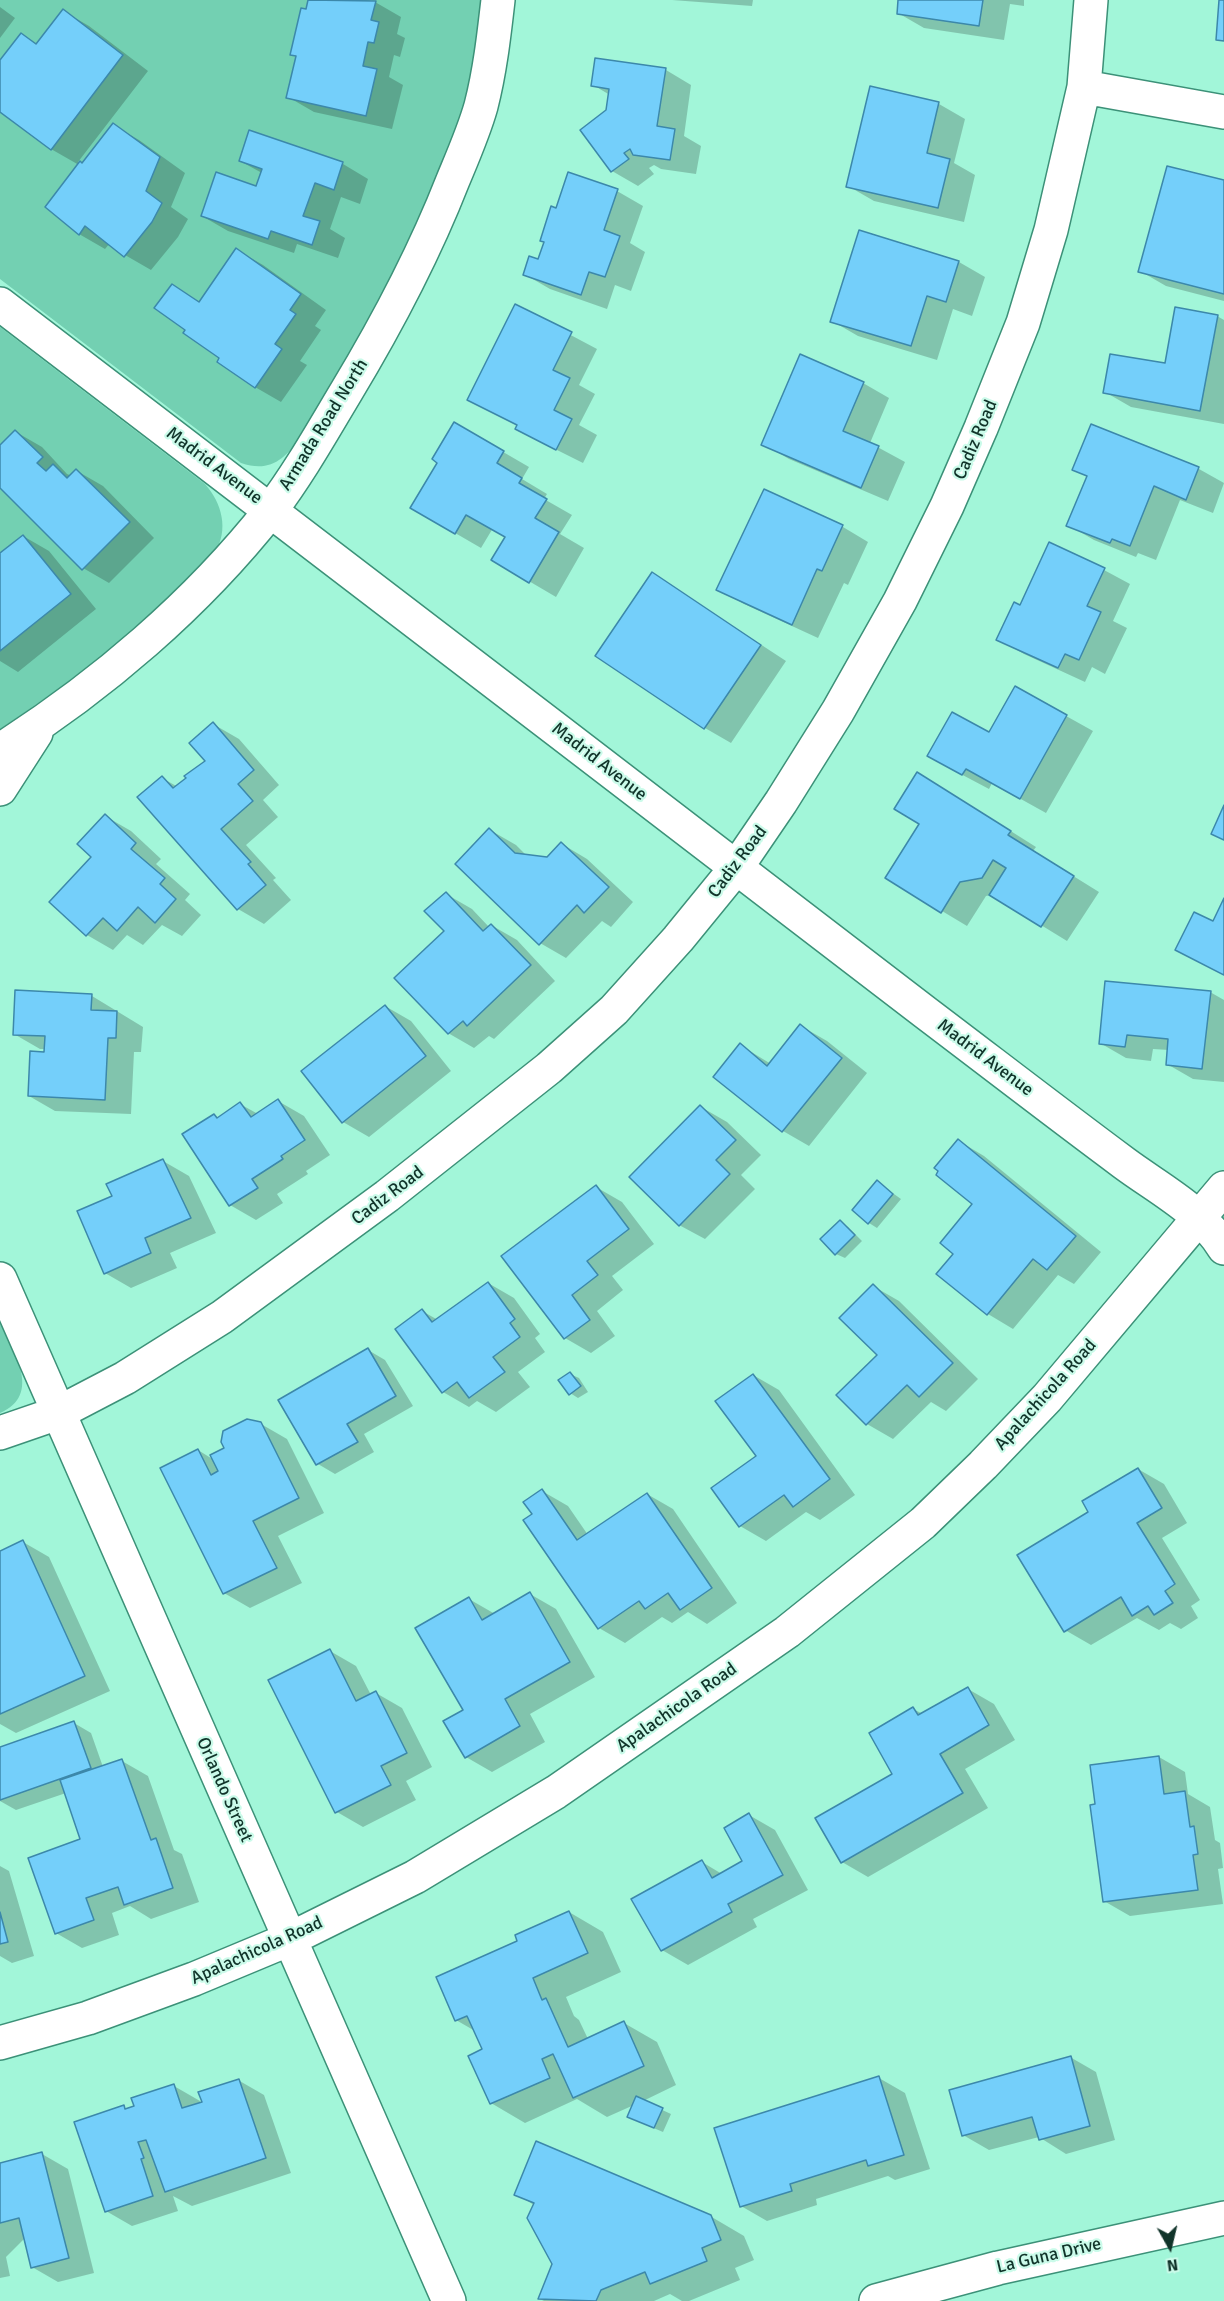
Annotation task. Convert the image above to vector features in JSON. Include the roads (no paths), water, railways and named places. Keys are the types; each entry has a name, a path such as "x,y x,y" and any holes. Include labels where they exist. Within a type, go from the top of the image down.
{"street":[{"name":"Armada Road North","path":"0,750 42,724 149,638 181,608 271,509 317,441 400,298 434,229 480,107 492,49 498,0"},
{"name":"Cadiz Road","path":"0,1433 58,1413 125,1378 222,1317 333,1237 459,1141 549,1068 614,1010 678,939 736,868 838,711 900,601 956,487 981,429 1023,322 1052,230 1084,87 1091,0"},
{"path":"1084,87 1224,112"},
{"name":"Madrid Avenue","path":"0,304 271,509 736,868 1116,1157 1200,1218 1224,1248"},
{"path":"0,789 42,724"},
{"name":"Apalachicola Road","path":"0,2043 138,2001 290,1939 415,1877 556,1792 787,1632 923,1523 1007,1440 1047,1398 1224,1188"},
{"name":"Orlando Street","path":"0,1279 449,2301"},
{"name":"La Guna Drive","path":"876,2301 998,2268 1224,2218"}]}
